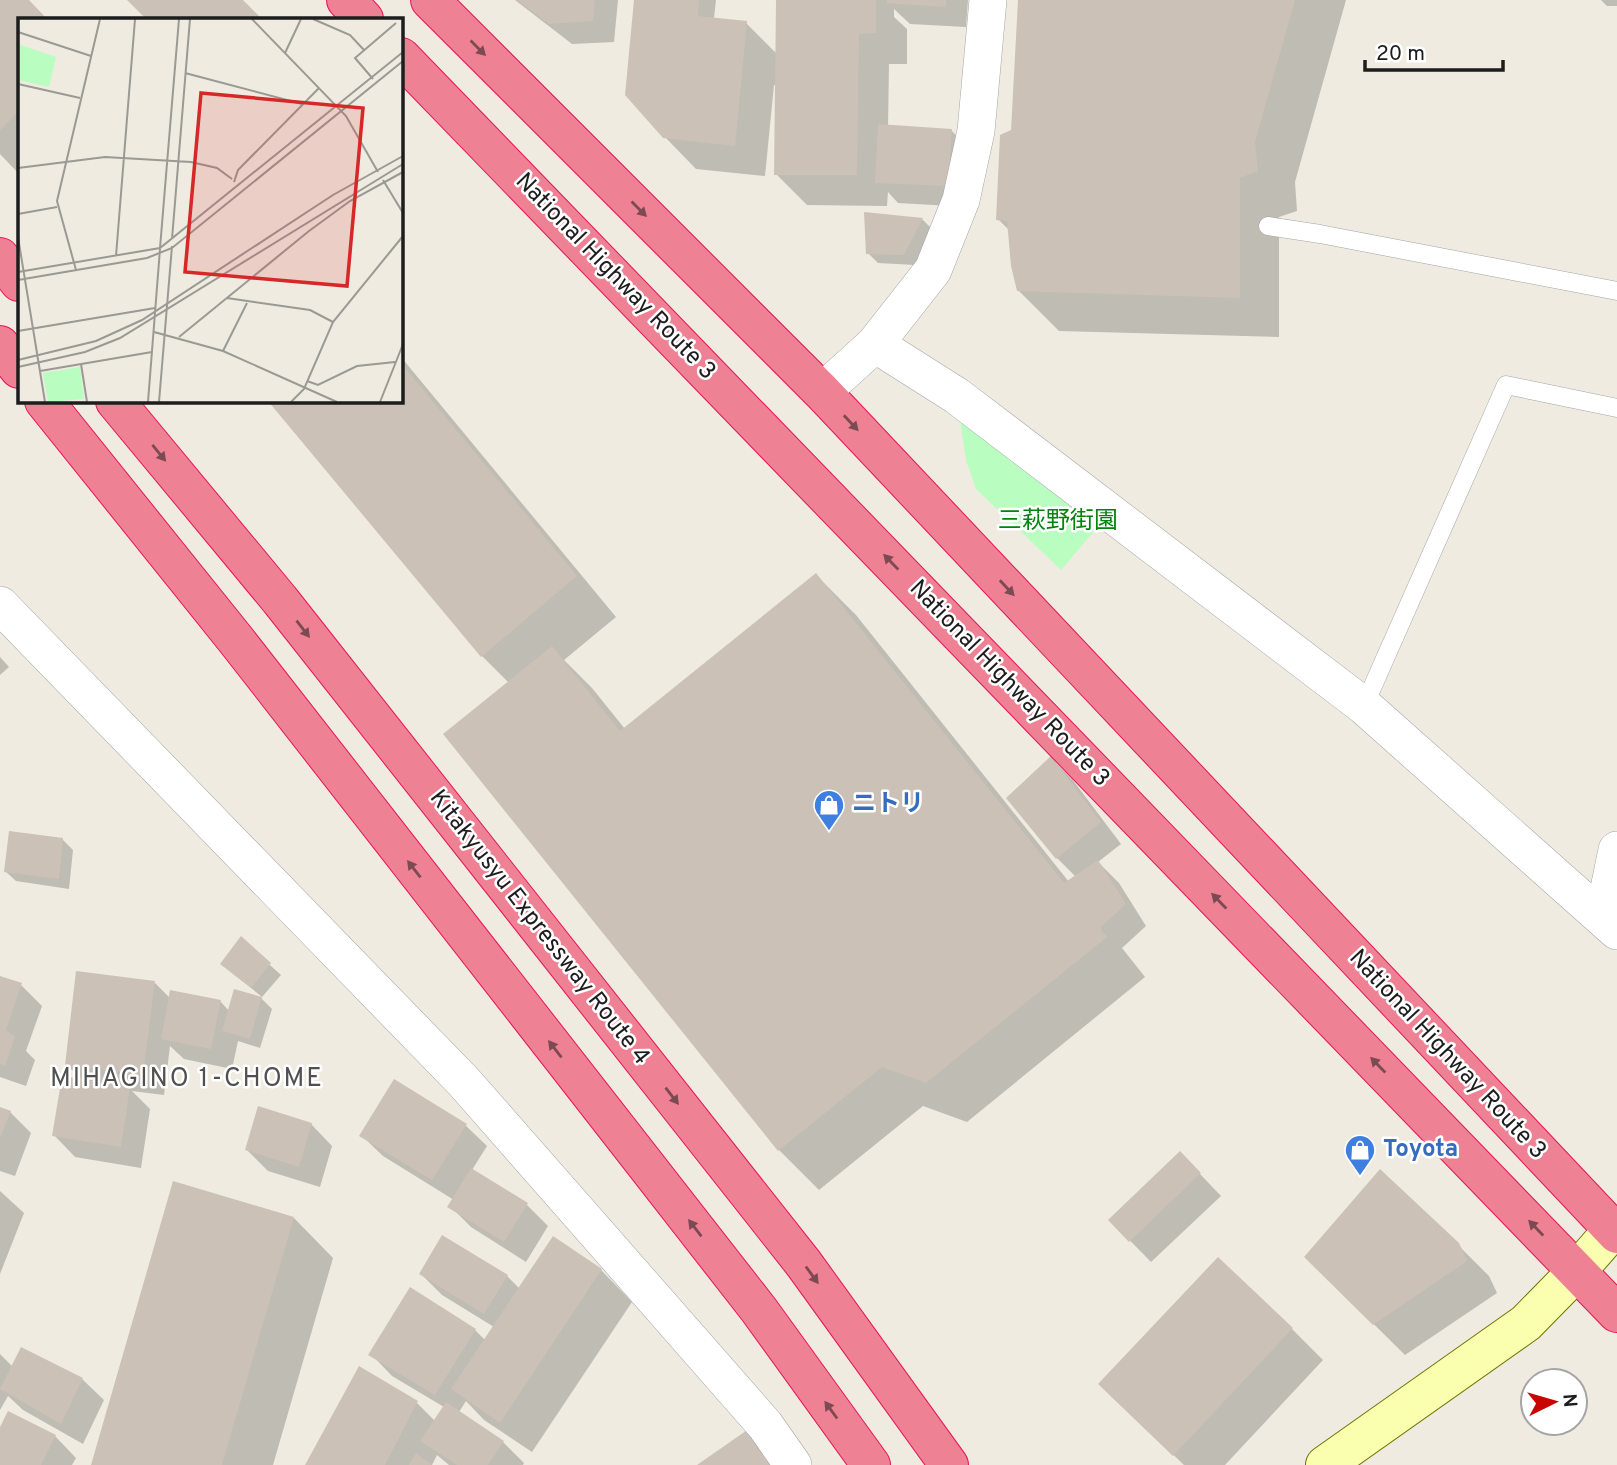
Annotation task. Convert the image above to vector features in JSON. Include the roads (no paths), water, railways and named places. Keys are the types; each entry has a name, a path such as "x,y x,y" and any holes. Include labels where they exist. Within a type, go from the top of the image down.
{"highway":[{"path":"346,0 364,18"},
{"name":"National Highway Route 3","path":"430,0 822,392 1616,1230"},
{"name":"National Highway Route 3","path":"402,58 1617,1313"},
{"path":"0,257 18,281"},
{"path":"0,345 18,368"},
{"path":"45,402 236,640 759,1310 871,1465"},
{"name":"Kitakyusyu Expressway Route 4","path":"116,402 280,600 804,1264 949,1465"}],"street":[{"path":"822,392 875,344 933,270 961,200 976,131 988,0"},
{"path":"875,344 957,396 1364,706 1610,925"},
{"path":"0,605 464,1083 765,1425 793,1465"},
{"path":"1610,925 1617,849"},
{"path":"1325,1465 1526,1323 1616,1230"}],"lane":[{"path":"1268,226 1617,290"},
{"path":"1364,706 1506,386 1617,408"}],"place":[{"name":"ニトリ","path":"829,832"},
{"name":"Toyota","path":"1360,1177"}],"district":[{"name":"MIHAGINO 1-CHOME","path":"187,1079"}],"park label":[{"name":"三萩野街園","path":"1058,522"}]}
